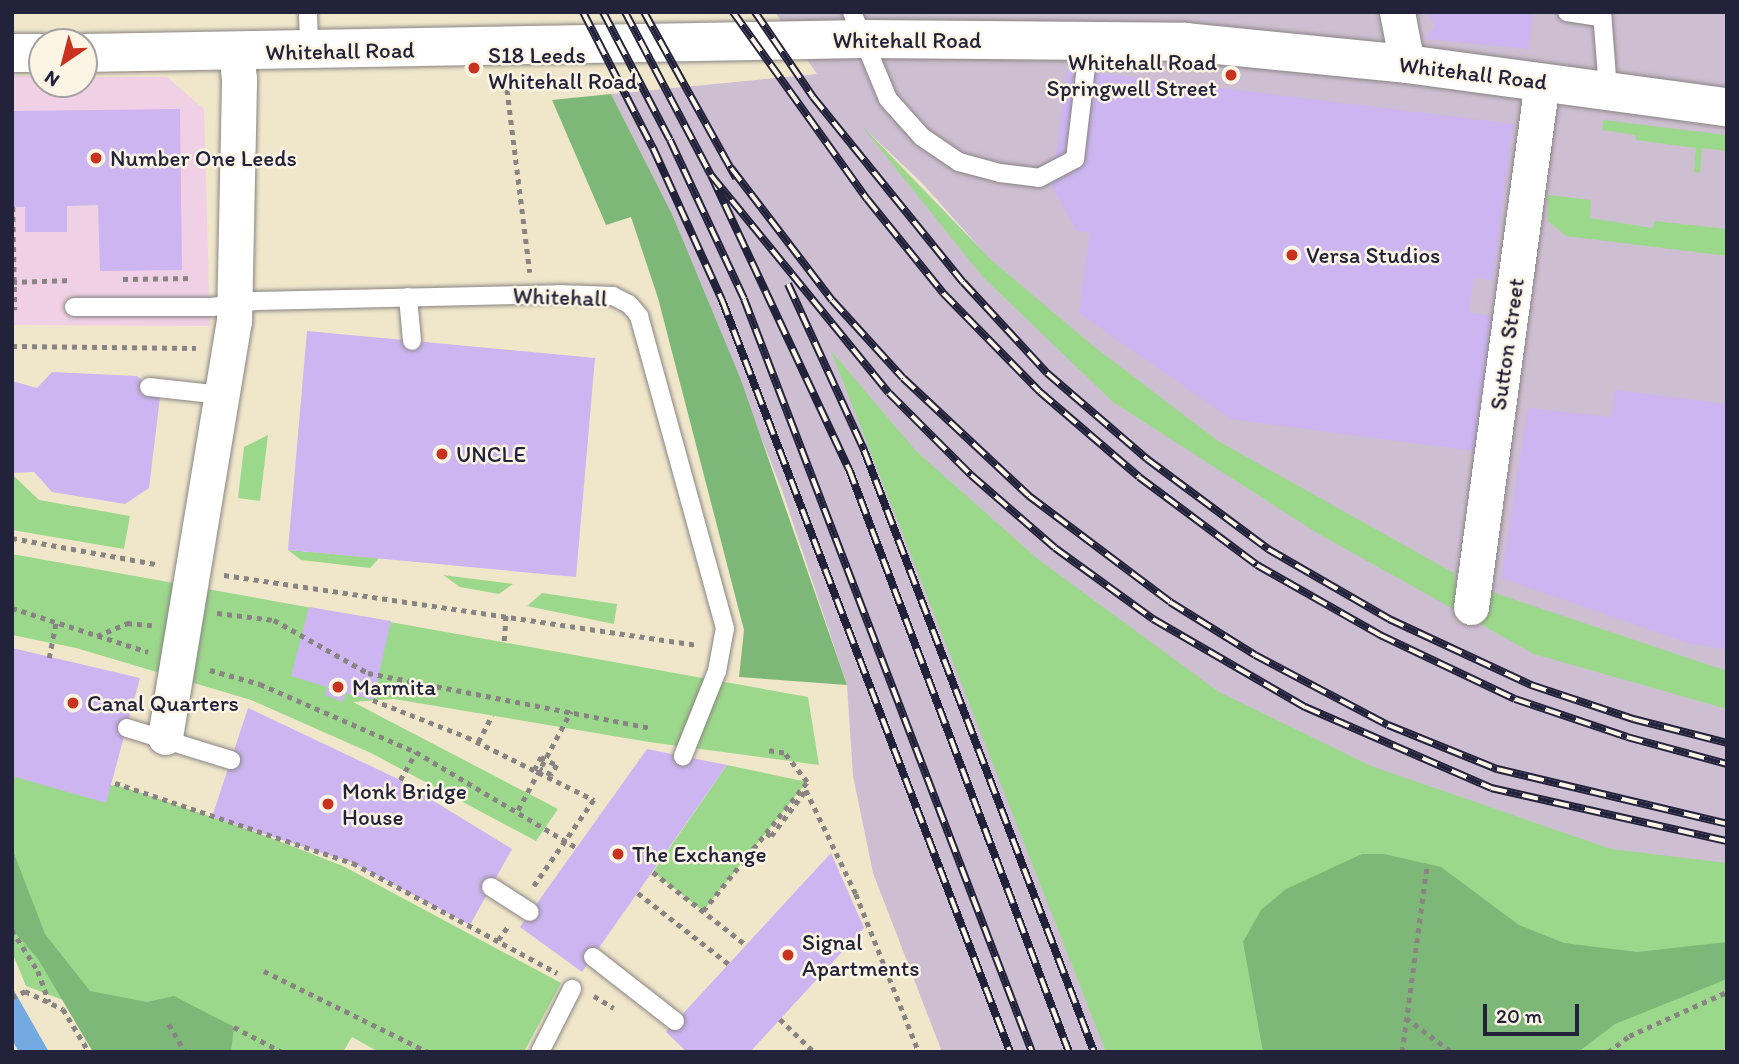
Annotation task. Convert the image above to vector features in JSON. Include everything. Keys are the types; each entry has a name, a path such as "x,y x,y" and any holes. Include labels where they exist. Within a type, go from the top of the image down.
{"street":[{"path":"1397,12 1407,64"},
{"name":"Whitehall Road","path":"98,53 236,52 308,34 858,25 1089,41 1186,42 1407,64 1727,107"},
{"path":"164,737 222,395 234,304 239,79 236,52"},
{"name":"Sutton Street","path":"1471,607 1542,81"}],"lane":[{"path":"1567,12 1602,15 1608,90"},
{"path":"858,25 888,99 922,136 959,162 1039,178 1075,159 1089,41"},
{"name":"Whitehall","path":"74,307 533,294 612,296 639,316 725,628 718,671 683,756"},
{"path":"408,298 412,341"},
{"path":"149,387 222,395"},
{"path":"127,728 164,737 231,760"},
{"path":"491,887 530,912"},
{"path":"593,957 676,1021"},
{"path":"540,1052 575,986"}],"path":[{"path":"506,79 533,294"},
{"path":"13,207 15,310"},
{"path":"12,346 196,348"},
{"path":"12,538 191,571 506,615 721,649"},
{"path":"12,608 159,655"},
{"path":"208,612 274,620 368,673 652,728"},
{"path":"503,641 506,615"},
{"path":"49,657 56,622"},
{"path":"96,636 127,623 161,626"},
{"path":"197,666 260,684 416,752 518,810 577,848"},
{"path":"373,701 478,742 594,800 556,854"},
{"path":"518,810 570,711"},
{"path":"478,742 492,716"},
{"path":"703,911 807,782 784,753 766,750"},
{"path":"400,780 416,752"},
{"path":"541,757 557,765 551,775 537,770 541,757"},
{"path":"114,783 353,863 623,1014"},
{"path":"767,833 771,836 806,790 856,894 919,1052"},
{"path":"1402,1052 1427,864"},
{"path":"653,872 746,945"},
{"path":"638,893 729,964"},
{"path":"12,930 38,971 50,1003"},
{"path":"264,971 428,1052"},
{"path":"12,998 25,991 63,1009 89,1052"},
{"path":"1608,1052 1629,1036 1727,992"},
{"path":"1405,1017 1452,1052"},
{"path":"780,1019 814,1052"},
{"path":"169,1024 185,1052"},
{"path":"234,1027 282,1052"}],"shaded area":[{"path":"775,12 1727,12 1727,942 1263,1052 942,1052 873,873 853,776 847,685 782,490 672,214 611,94 817,74","holes":["867,131 922,183 980,248"]},
{"path":"12,76 28,76 28,98 98,98 98,77 167,77 204,109 210,326 12,325"}],"green space":[{"path":"611,94 672,214 741,380 847,685 739,677 744,630 658,298 631,217 606,225 552,100"},
{"path":"1603,120 1727,135 1727,151 1702,148 1700,173 1694,172 1696,148 1636,140 1635,135 1602,130"},
{"path":"861,125 990,259 1092,345 1218,441 1454,573 1457,601 1489,591 1727,671 1727,709 1534,654 1317,533 1113,402 982,276"},
{"path":"1548,195 1591,200 1590,218 1653,228 1655,221 1727,229 1727,256 1566,236 1548,221"},
{"path":"831,351 917,452 1039,560 1219,692 1371,766 1611,849 1727,863 1727,1052 1106,1052"},
{"path":"268,435 260,501 238,498 244,447"},
{"path":"13,475 39,500 130,516 124,549 12,530"},
{"path":"288,550 379,558 370,568 301,560"},
{"path":"12,554 808,697 819,765 649,742 394,699 353,702 558,809 536,841 371,753 251,700 76,648 12,635"},
{"path":"443,575 513,584 499,594 460,587"},
{"path":"542,593 617,604 614,624 527,606"},
{"path":"727,765 807,782 703,911 653,872"},
{"path":"12,771 124,787 250,830 343,866 561,983 524,1052 379,1052 352,1037 343,1052 95,1052 63,1000 26,986 12,952"},
{"path":"12,848 45,934 90,991 147,1002 174,996 234,1027 231,1052 93,1052 38,959 12,929"},
{"path":"1362,854 1384,854 1441,867 1519,925 1564,943 1637,952 1727,942 1727,979 1615,1024 1578,1052 1263,1052 1243,942 1261,910 1286,889"}],"water":[{"path":"12,952 13,989 49,1052 19,1052 12,1040"}],"building":[{"path":"1428,12 1532,12 1529,49 1425,39 1435,26"},
{"name":"Versa Studios","path":"1067,69 1513,124 1493,280 1474,278 1469,313 1492,316 1474,451 1231,419 1079,313 1090,232 1077,231 1052,187"},
{"name":"Number One Leeds","path":"180,109 182,270 100,271 98,205 67,206 67,232 25,232 25,207 12,207 12,111"},
{"path":"307,331 595,358 576,577 288,550"},
{"path":"52,372 137,376 160,397 149,488 125,504 52,492 34,472 12,473 12,381 37,388"},
{"path":"1615,390 1727,404 1727,649 1691,644 1501,578 1528,408 1611,417"},
{"path":"309,607 391,621 373,700 346,693 343,702 325,695 327,687 291,676"},
{"name":"Canal Quarters","path":"12,648 140,678 106,803 12,776"},
{"name":"Monk Bridge House","path":"248,708 396,778 512,849 470,925 353,863 212,817"},
{"name":"The Exchange","path":"647,749 727,765 582,972 520,927"},
{"name":"Signal Apartments","path":"831,853 864,928 750,1052 687,1052 666,1032"}],"railway":[{"path":"583,12 653,148 722,300 1010,1052"},
{"path":"603,12 670,140 744,299 1032,1052"},
{"path":"625,12 711,175 849,469 1069,1052"},
{"path":"644,12 736,178"},
{"path":"733,12 867,199 943,293 1040,392 1139,477 1257,565 1380,635 1515,699 1627,737 1727,764"},
{"path":"755,12 813,97 963,282 1047,373 1147,459 1268,549 1389,619 1531,685 1633,719 1727,743"},
{"path":"731,168 832,300 903,378 1029,496 1170,602 1255,655 1388,725 1497,769 1727,824"},
{"path":"711,175 889,393 971,475 1055,548 1153,619 1305,707 1491,788 1727,841"},
{"path":"788,284 864,450 1094,1052"}],"place":[{"name":"S18 Leeds Whitehall Road","path":"474,68"},
{"name":"Whitehall Road Springwell Street","path":"1231,75"},
{"name":"Number One Leeds","path":"96,158"},
{"name":"Versa Studios","path":"1292,255"},
{"name":"UNCLE","path":"442,454"},
{"name":"Marmita","path":"338,687"},
{"name":"Canal Quarters","path":"73,703"},
{"name":"Monk Bridge House","path":"328,804"},
{"name":"The Exchange","path":"618,854"},
{"name":"Signal Apartments","path":"788,955"}]}
